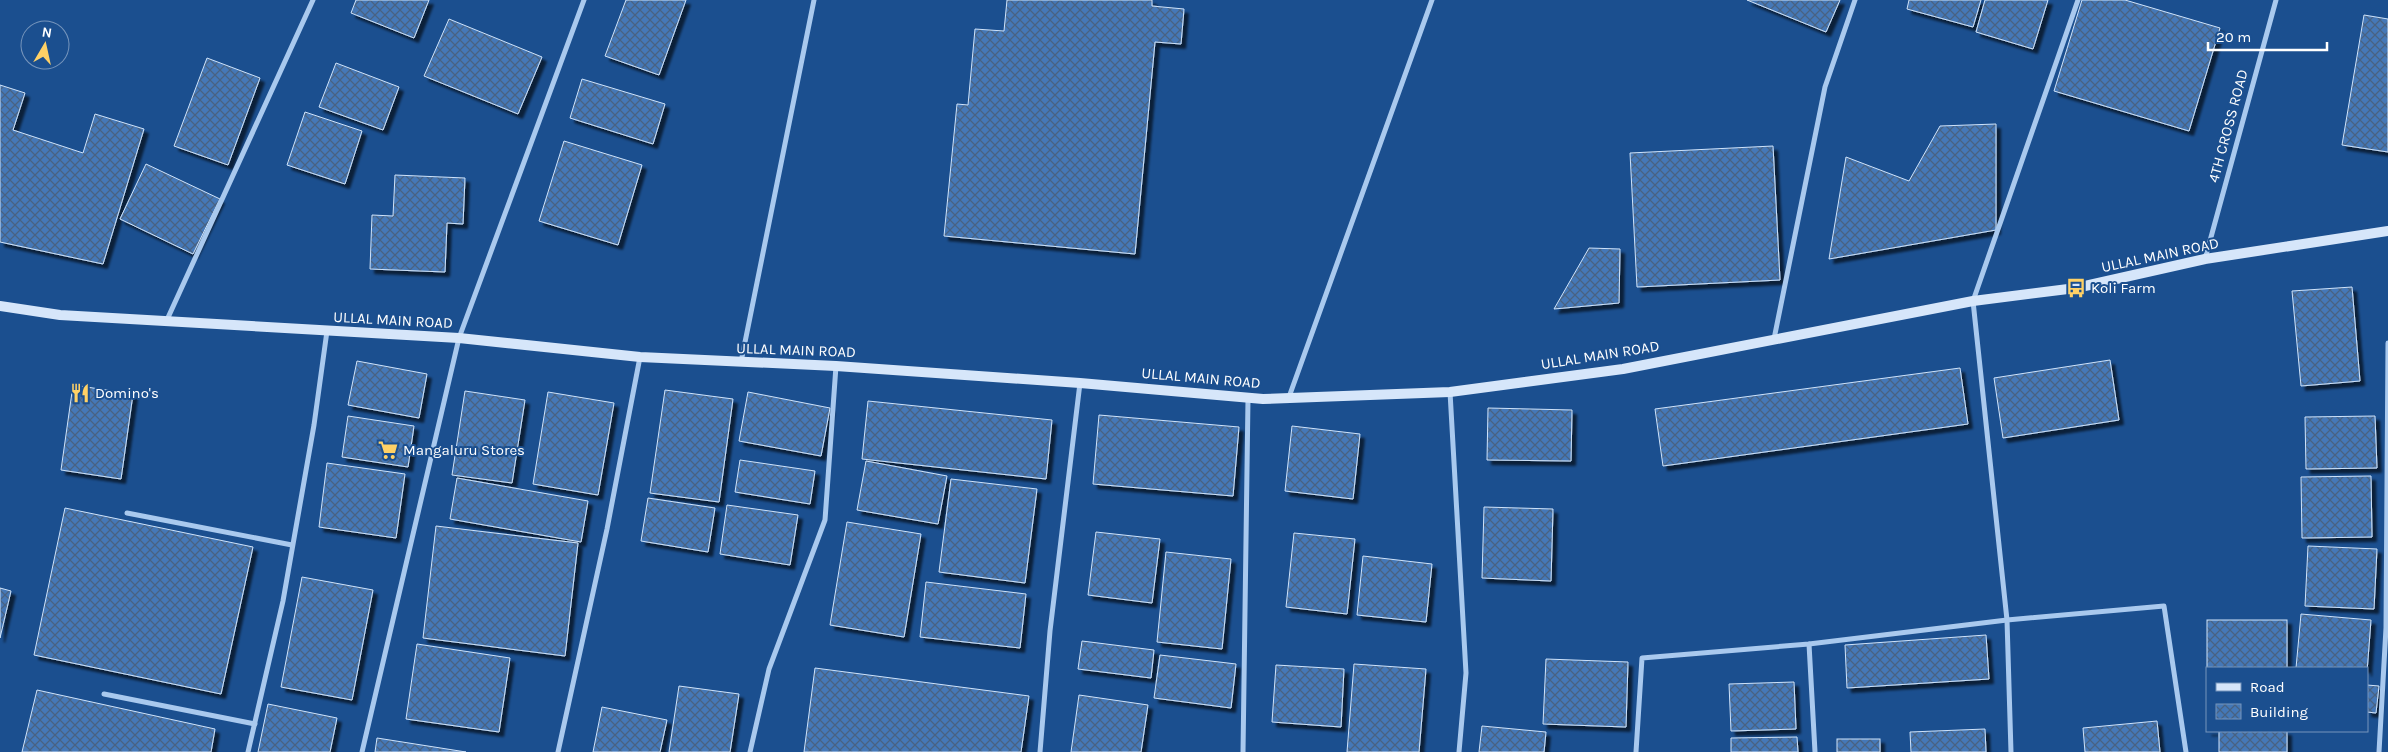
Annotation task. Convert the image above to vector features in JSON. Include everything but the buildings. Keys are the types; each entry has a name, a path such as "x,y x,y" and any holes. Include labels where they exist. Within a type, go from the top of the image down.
{"main road":[{"name":"ULLAL MAIN ROAD","path":"0,306 60,314 166,322 459,338 640,357 836,366 1080,383 1248,399 1450,392 1623,369 1974,301 2076,288 2205,259 2388,232"}],"street":[{"path":"166,322 313,0"},
{"path":"362,752 459,338 584,0"},
{"path":"741,363 814,0"},
{"path":"1289,397 1432,0"},
{"path":"1774,340 1824,87 1855,0"},
{"path":"2011,752 2006,620 1974,301 2078,0"},
{"name":"4TH CROSS ROAD","path":"2205,259 2276,0"},
{"path":"248,752 283,601 314,425 327,331"},
{"path":"2379,752 2386,628 2388,343"},
{"path":"558,752 607,529 640,357"},
{"path":"750,752 769,669 825,520 836,366"},
{"path":"1040,752 1050,631 1080,383"},
{"path":"1450,392 1466,673 1459,752"},
{"path":"1244,752 1248,399"},
{"path":"127,513 292,545"},
{"path":"1636,752 1642,658 1809,644 2006,620 2164,606 2186,752"},
{"path":"1809,644 1815,752"},
{"path":"104,694 255,724"}],"place":[{"name":"Koli Farm","path":"2076,288"},
{"name":"Domino's","path":"80,393"},
{"name":"Mangaluru Stores","path":"388,450"}]}
